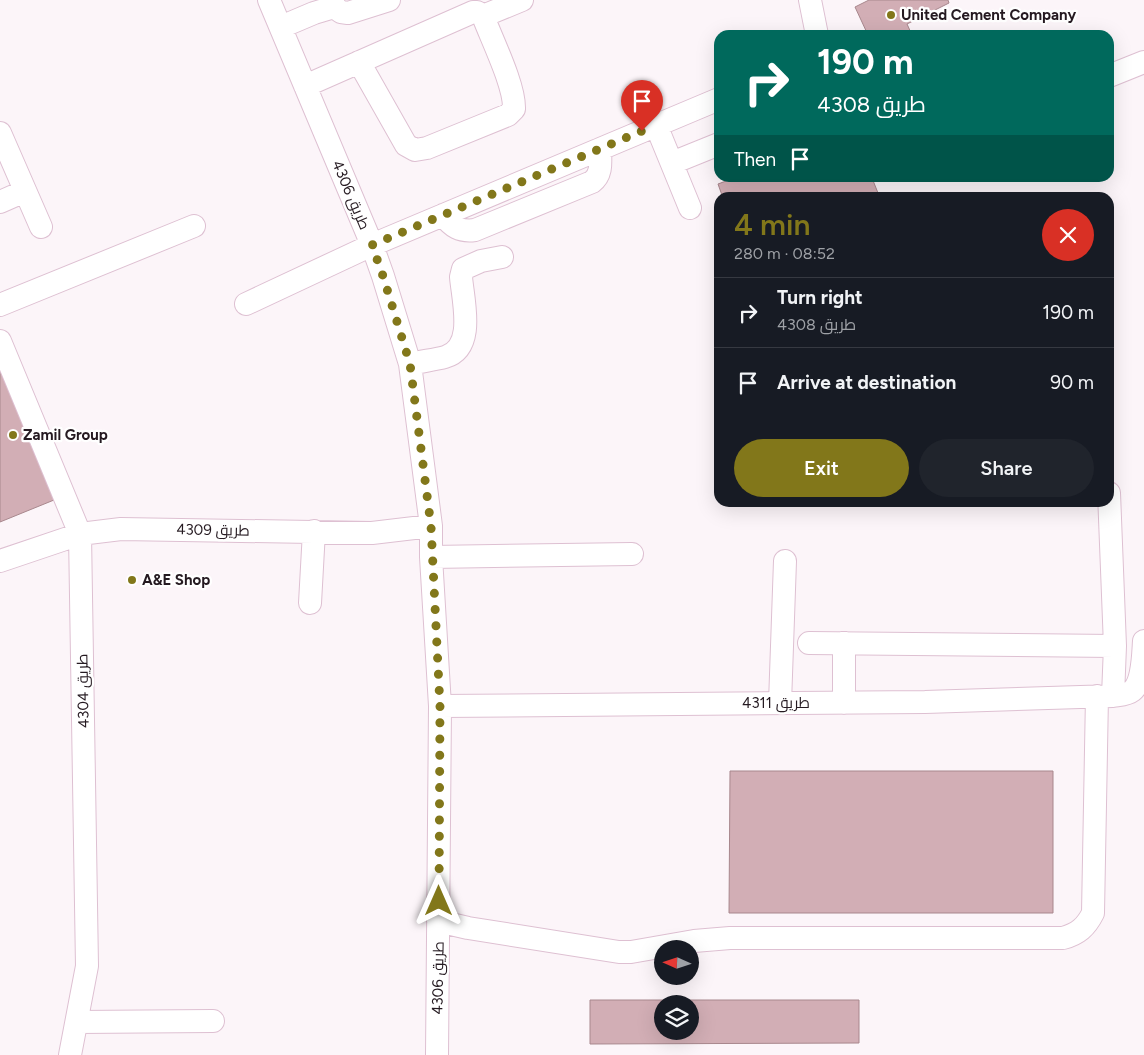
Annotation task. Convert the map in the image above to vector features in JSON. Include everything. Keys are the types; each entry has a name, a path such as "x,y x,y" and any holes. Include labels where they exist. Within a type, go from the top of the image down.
{"street":[{"name":"طريق 4306","path":"269,0 372,245 410,364 431,526 431,557 440,706 437,1055"},
{"path":"280,27 334,4 341,12 348,13 389,0"},
{"path":"483,16 522,0"},
{"path":"812,0 816,30"},
{"path":"305,86 359,62 473,12 477,12 483,16 513,95 514,109 508,115 427,148 415,150 406,144 359,62"},
{"path":"1114,74 1144,62"},
{"path":"246,304 372,245 714,101"},
{"path":"656,125 690,208"},
{"path":"0,133 8,172 25,191 41,227"},
{"path":"672,163 714,146"},
{"path":"0,202 25,191"},
{"path":"0,305 194,226"},
{"path":"410,364 446,357 461,346 466,331 463,269 481,261 502,257"},
{"name":"طريق 4304","path":"0,342 80,534 87,966 70,1055"},
{"path":"438,921 468,928 625,952 694,941 730,938 1063,938 1073,936 1089,922 1093,913 1105,696 1115,646 1110,507"},
{"name":"طريق 4309","path":"0,561 80,534 121,529 372,533 431,526"},
{"path":"310,604 314,531"},
{"path":"431,557 632,554"},
{"path":"780,703 785,561"},
{"path":"1105,696 1132,691 1140,677 1144,642"},
{"path":"809,643 1115,646"},
{"path":"844,644 844,703"},
{"name":"طريق 4311","path":"440,706 844,703 1105,696"},
{"path":"77,1022 213,1021"}],"building":[{"name":"United Cement Company","path":"869,0 948,0 949,3 907,24 910,30 866,30 855,7"},
{"path":"723,182 874,182 878,192 721,192 718,184"},
{"name":"Zamil Group","path":"0,369 54,500 0,522"},
{"path":"730,771 1053,771 1053,913 729,913"},
{"path":"590,1000 654,1000 654,1040 699,1040 699,1000 859,1000 859,1043 590,1044"}],"place":[{"name":"United Cement Company","path":"891,15"},
{"name":"Zamil Group","path":"13,435"},
{"name":"A&E Shop","path":"132,580"}],"route":[{"path":"439,901 440,706 431,557 431,526 410,364 372,245 642,131"}]}
